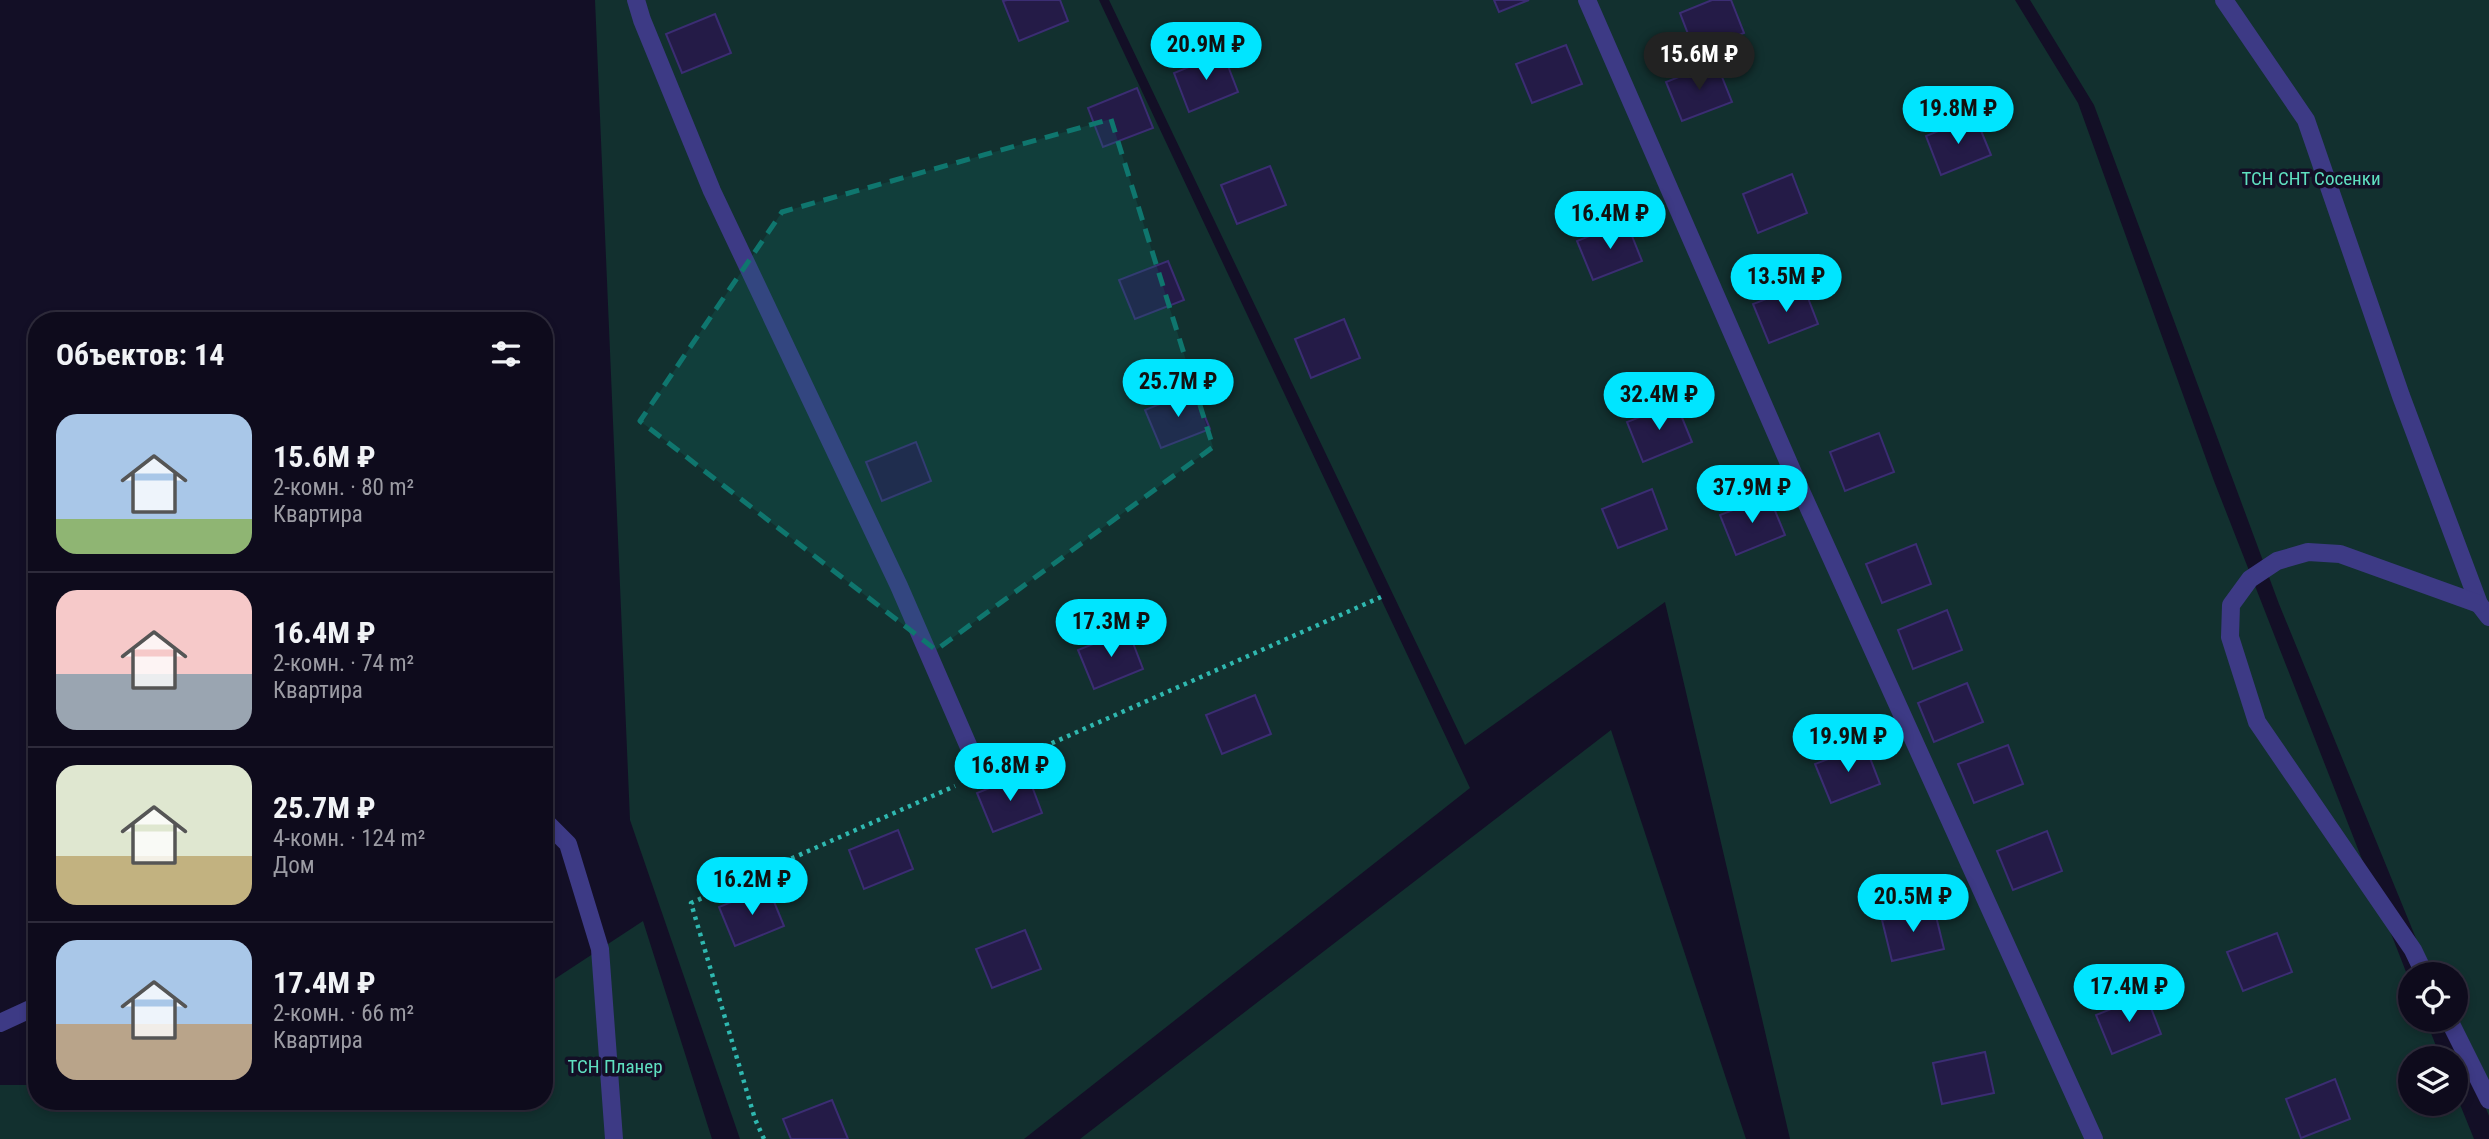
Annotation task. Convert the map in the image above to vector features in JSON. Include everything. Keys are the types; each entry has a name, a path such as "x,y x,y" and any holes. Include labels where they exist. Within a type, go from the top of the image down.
{"lane":[{"path":"636,0 712,191 899,586 981,775"},
{"path":"1587,0 1801,491 2094,1139"},
{"path":"2224,0 2306,120 2401,396 2484,611"},
{"path":"2419,962 2257,722 2230,637 2231,606 2250,579 2277,561 2308,552 2340,554 2484,611"},
{"path":"553,829 568,844 600,949 614,1139"},
{"path":"0,1023 28,1010"},
{"path":"2455,1032 2489,1100"}],"path":[{"path":"764,1139 755,1119 691,903 1381,597"}],"highlighted area":[{"path":"1111,119 1213,447 936,650 640,421 782,212"}],"green space":[{"path":"595,0 1099,0 1470,788 1024,1139 740,1139 630,820"},
{"path":"1109,0 2015,0 2078,103 2214,481 2402,962 2398,962 2398,1032 2431,1032 2436,1046 2398,1046 2398,1116 2465,1116 2474,1139 1790,1139 1665,602 1465,745"},
{"name":"ТСН СНТ Сосенки","path":"2030,0 2489,0 2489,1116 2468,1064 2468,1046 2461,1046 2455,1032 2468,1032 2468,962 2426,962 2279,604 2094,105"},
{"path":"1611,730 1746,1139 1080,1139"},
{"name":"ТСН Планер","path":"643,921 712,1139 0,1139 0,1085 28,1085 28,1110 553,1110 553,980"}],"building":[{"path":"1060,0 1068,21 1019,41 1003,1"},
{"path":"1494,0 1529,0 1499,12"},
{"path":"1712,0 1731,0 1744,33 1695,52 1680,13"},
{"path":"715,14 731,53 682,73 666,34"},
{"path":"1566,45 1582,84 1532,103 1516,64"},
{"path":"1223,53 1238,92 1189,112 1174,73"},
{"path":"1716,62 1732,102 1682,121 1666,82"},
{"path":"1137,88 1153,128 1103,147 1088,108"},
{"path":"1975,116 1991,155 1941,175 1926,136"},
{"path":"1270,166 1286,205 1237,224 1221,185"},
{"path":"1792,174 1807,213 1758,233 1743,194"},
{"path":"1626,221 1642,261 1593,280 1577,241"},
{"path":"1168,261 1184,300 1135,319 1119,280"},
{"path":"1803,285 1818,324 1769,343 1753,304"},
{"path":"1344,319 1360,358 1311,378 1295,339"},
{"path":"1194,390 1210,429 1161,448 1145,410"},
{"path":"1676,403 1692,442 1643,462 1627,422"},
{"path":"1879,433 1894,472 1845,491 1830,452"},
{"path":"916,442 931,481 882,501 866,462"},
{"path":"1652,489 1667,529 1618,548 1602,509"},
{"path":"1769,496 1785,535 1736,555 1720,515"},
{"path":"1916,544 1931,584 1882,603 1866,564"},
{"path":"1947,610 1962,650 1913,669 1898,630"},
{"path":"1128,630 1143,669 1094,689 1078,650"},
{"path":"1967,683 1983,722 1934,742 1918,703"},
{"path":"1255,695 1271,734 1222,754 1206,715"},
{"path":"1865,745 1880,784 1831,803 1815,764"},
{"path":"2008,745 2023,784 1974,803 1958,764"},
{"path":"1027,773 1042,813 993,832 977,793"},
{"path":"898,830 913,869 864,889 849,850"},
{"path":"2047,831 2062,871 2013,890 1997,851"},
{"path":"768,887 784,926 735,946 719,907"},
{"path":"1934,908 1944,949 1892,961 1882,920"},
{"path":"1025,930 1041,969 992,988 976,949"},
{"path":"2277,933 2292,972 2243,991 2227,952"},
{"path":"2146,995 2161,1034 2112,1054 2096,1015"},
{"path":"1985,1052 1994,1093 1942,1104 1933,1063"},
{"path":"2335,1079 2350,1119 2301,1138 2286,1099"},
{"path":"832,1100 848,1139 791,1139 783,1119"}]}
